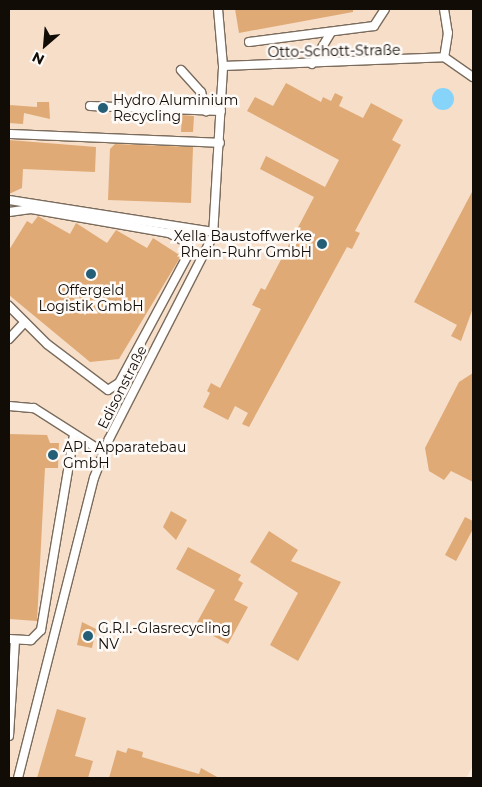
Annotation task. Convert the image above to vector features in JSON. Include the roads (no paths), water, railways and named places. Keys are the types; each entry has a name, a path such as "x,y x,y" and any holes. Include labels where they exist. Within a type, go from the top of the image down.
{"street":[{"name":"Edisonstraße","path":"18,778 103,452 214,232 223,66 218,9"},
{"path":"248,42 374,26 385,9"},
{"path":"444,9 448,33 444,58 473,77"},
{"path":"312,64 331,32"},
{"name":"Otto-Schott-Straße","path":"223,66 444,58"},
{"path":"181,70 201,92 206,111"},
{"path":"90,106 221,111"},
{"path":"9,134 220,143"},
{"path":"9,200 214,232"},
{"path":"9,212 31,209 169,233 189,246 186,259 114,388 100,387 9,306"},
{"path":"9,339 25,322"},
{"path":"9,406 34,408 103,452"},
{"path":"9,736 12,639 31,640 41,630 74,435"}],"water":[{"path":"443,88 453,95 454,99 447,109 443,110 433,103 432,99 439,89"}],"place":[{"name":"Hydro Aluminium Recycling","path":"103,108"},
{"name":"Xella Baustoffwerke Rhein-Ruhr GmbH","path":"322,244"},
{"name":"Offergeld Logistik GmbH","path":"91,274"},
{"name":"APL Apparatebau GmbH","path":"53,455"},
{"name":"G.R.I.-Glasrecycling NV","path":"88,636"}]}
